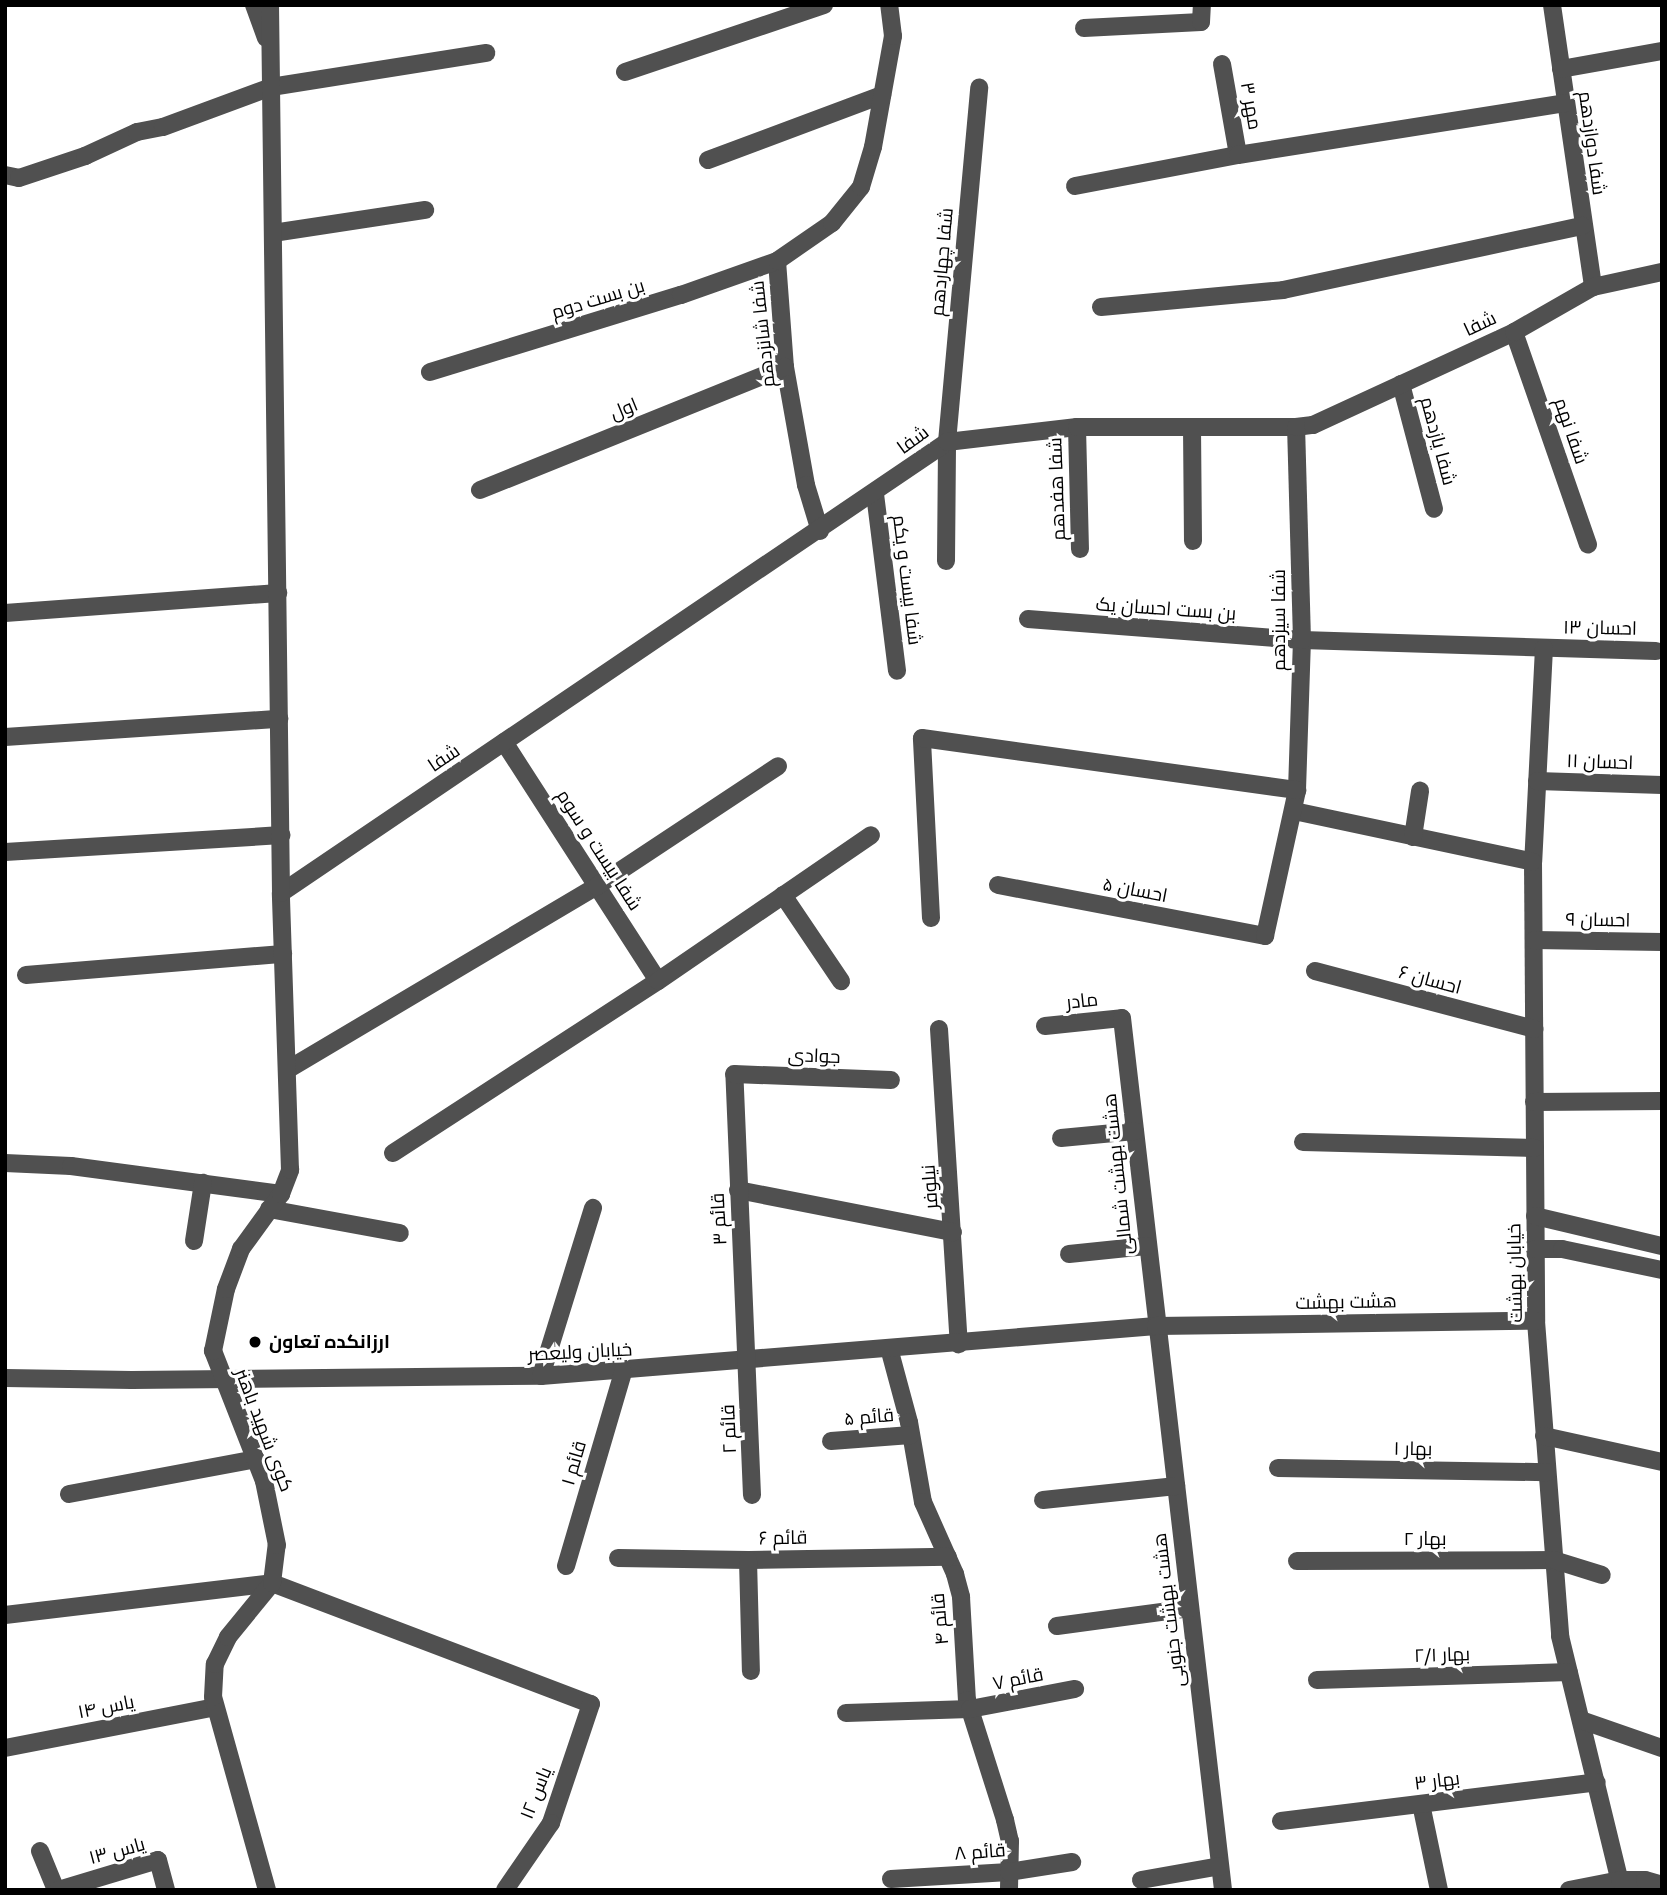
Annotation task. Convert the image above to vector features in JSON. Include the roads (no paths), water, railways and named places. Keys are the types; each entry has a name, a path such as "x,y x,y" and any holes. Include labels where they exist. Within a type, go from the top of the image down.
{"street":[{"path":"254,5 271,51"},
{"name":"کوی شهید باهنر","path":"270,5 281,893 290,1170 281,1194 241,1249 226,1289 213,1351 256,1458 270,1504 277,1545 272,1583"},
{"path":"625,72 824,5"},
{"name":"شفا شانزدهم","path":"820,531 806,485 785,367 777,261 832,223 861,187 873,147 893,36 889,5"},
{"path":"1084,28 1201,22 1202,5"},
{"name":"شفا دوازدهم","path":"1552,5 1582,226 1593,287"},
{"path":"1561,69 1662,51"},
{"path":"5,175 19,178 74,160 137,132 163,127 271,87 486,53"},
{"name":"مهر ۳","path":"1222,64 1238,155"},
{"name":"شفا چهاردهم","path":"946,561 947,442 979,87"},
{"path":"708,160 882,95"},
{"path":"1074,186 1238,155 1565,103"},
{"path":"273,233 425,210"},
{"path":"1101,307 1283,290 1582,226"},
{"name":"بن بست دوم","path":"430,372 681,295 777,261"},
{"name":"شفا","path":"281,893 875,494 947,442 1077,427 1296,428 1313,425 1514,332 1593,287 1662,272"},
{"name":"شفا نهم","path":"1514,332 1588,544"},
{"name":"اول","path":"480,490 785,367"},
{"name":"شفا یازدهم","path":"1401,384 1434,509"},
{"name":"شفا هفدهم","path":"1077,427 1080,549"},
{"path":"1192,427 1193,541"},
{"name":"شفا سیزدهم","path":"1265,936 1297,790 1301,640 1296,428"},
{"name":"شفا بیست و یکم","path":"875,494 897,671"},
{"path":"5,613 278,593"},
{"name":"بن بست احسان یک","path":"1028,619 1301,640 1544,648"},
{"name":"احسان ۱۳","path":"1544,648 1656,651"},
{"name":"خیابان بهشت","path":"1544,648 1533,862 1536,1321 1560,1636 1621,1885"},
{"path":"5,737 279,719"},
{"path":"931,918 922,738 1297,790"},
{"name":"شفا بیست و سوم","path":"504,743 658,981"},
{"path":"287,1070 597,886 778,766"},
{"name":"احسان ۱۱","path":"1537,781 1662,785"},
{"path":"1413,836 1420,790"},
{"path":"1294,811 1533,862"},
{"path":"5,852 281,835"},
{"path":"393,1153 658,981 871,835"},
{"name":"احسان ۵","path":"998,885 1265,936"},
{"path":"783,895 841,981"},
{"name":"احسان ۹","path":"1534,940 1662,942"},
{"path":"26,975 283,954"},
{"name":"احسان ۶","path":"1315,971 1534,1029"},
{"name":"مادر","path":"1045,1026 1122,1018"},
{"name":"هشت بهشت شمالی","path":"1122,1018 1156,1325"},
{"name":"نیلوفر","path":"939,1029 959,1344"},
{"name":"جوادی","path":"734,1074 891,1080"},
{"name":"قائم ۳","path":"734,1074 747,1361"},
{"path":"1534,1102 1662,1101"},
{"path":"1061,1138 1135,1131"},
{"path":"1303,1142 1535,1148"},
{"path":"5,1163 71,1166 281,1194"},
{"path":"194,1241 203,1183"},
{"path":"738,1190 953,1233"},
{"path":"541,1376 593,1208"},
{"path":"269,1209 400,1233"},
{"path":"1535,1216 1662,1246"},
{"path":"1069,1254 1147,1246"},
{"path":"1535,1249 1562,1249 1662,1270"},
{"name":"هشت بهشت","path":"1156,1325 1536,1321"},
{"name":"خیابان ولیعصر","path":"5,1378 541,1376 959,1344 1156,1325"},
{"name":"هشت بهشت جنوبی","path":"1156,1325 1223,1890"},
{"name":"قائم ۴","path":"889,1348 911,1435 923,1502 948,1557 961,1597 964,1671 970,1709 1010,1841 1009,1881"},
{"name":"قائم ۲","path":"747,1361 752,1495"},
{"name":"قائم ۱","path":"566,1566 622,1371"},
{"name":"قائم ۵","path":"831,1441 911,1435"},
{"path":"1544,1436 1662,1462"},
{"path":"69,1494 256,1458"},
{"name":"بهار ۱","path":"1278,1468 1547,1472"},
{"path":"1043,1500 1176,1486"},
{"name":"قائم ۶","path":"618,1558 748,1560 948,1557"},
{"path":"748,1560 751,1671"},
{"name":"بهار ۲","path":"1297,1561 1554,1560 1602,1575"},
{"path":"5,1615 272,1583"},
{"path":"267,1890 213,1697 215,1664 228,1637 272,1583"},
{"name":"یاس ۱۲","path":"272,1583 591,1704 551,1823 505,1890"},
{"path":"1057,1626 1190,1608"},
{"name":"بهار ۲/۱","path":"1317,1680 1569,1672"},
{"name":"قائم ۷","path":"846,1713 970,1709 1075,1689"},
{"name":"یاس ۱۴","path":"5,1748 215,1707"},
{"path":"1581,1720 1662,1748"},
{"name":"بهار ۳","path":"1282,1821 1597,1782"},
{"path":"1421,1804 1439,1890"},
{"path":"40,1852 57,1890"},
{"name":"یاس ۱۳","path":"57,1890 158,1860 166,1890"},
{"name":"قائم ۸","path":"891,1879 1009,1881 1072,1862"},
{"path":"1141,1880 1220,1866"},
{"path":"1569,1890 1645,1880 1662,1885"}],"place":[{"name":"ارزانکده تعاون","path":"255,1342"}]}
